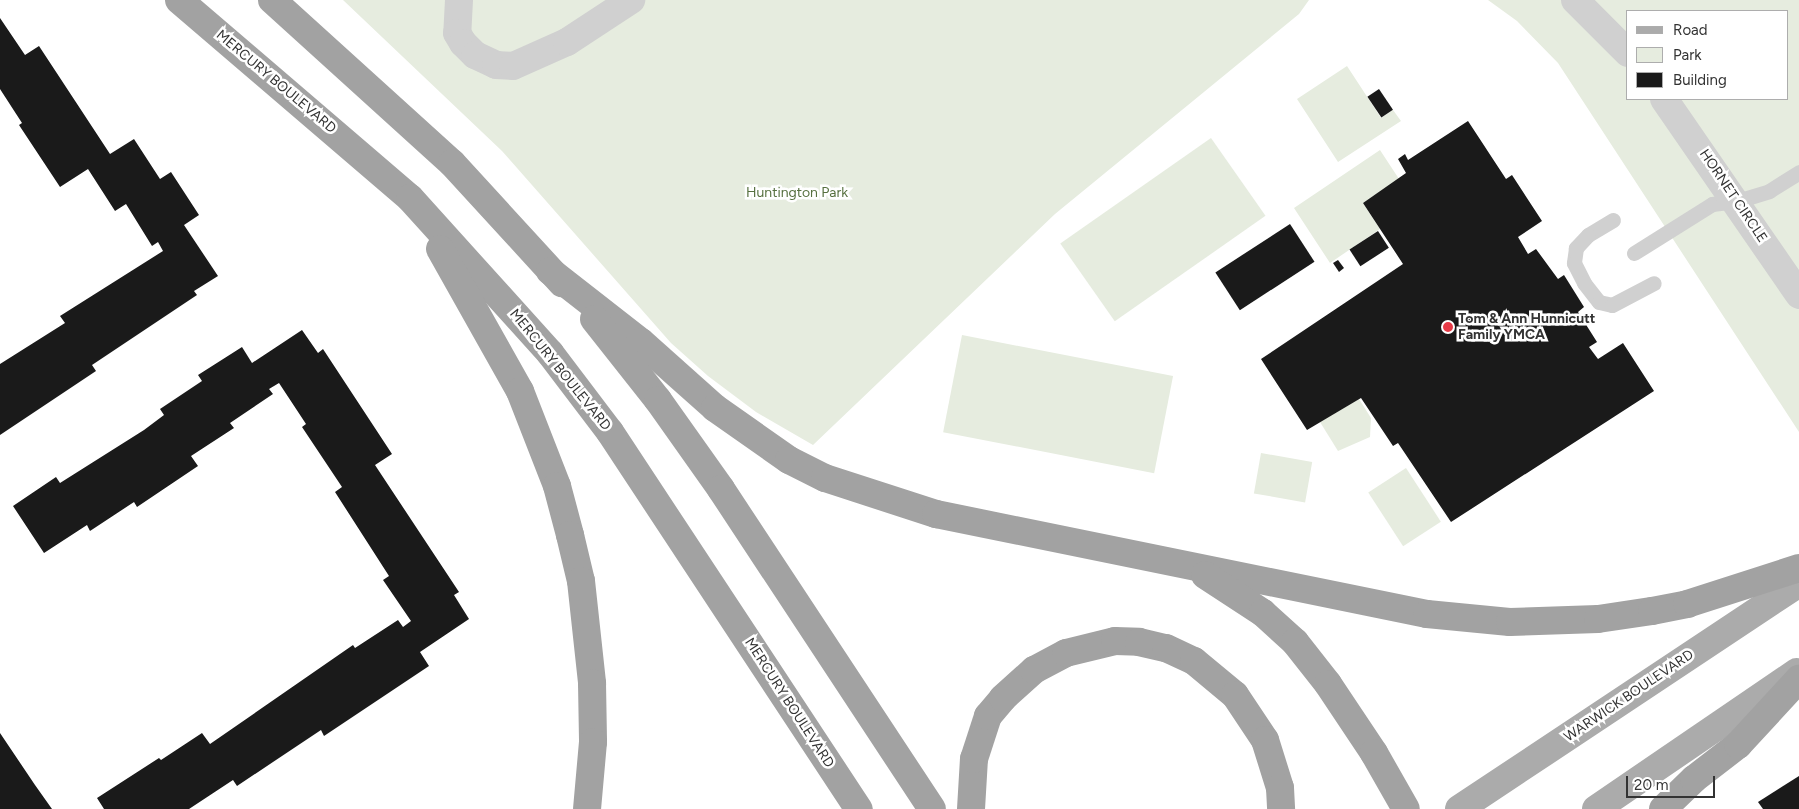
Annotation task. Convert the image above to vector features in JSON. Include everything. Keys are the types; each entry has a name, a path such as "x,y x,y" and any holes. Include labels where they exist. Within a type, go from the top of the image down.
{"highway":[{"name":"MERCURY BOULEVARD","path":"179,0 410,198 577,386 859,809"},
{"path":"272,0 452,163 598,323 658,400 721,489 932,809"},
{"path":"410,198 500,352 538,432 557,486 581,581 588,638 593,742 587,809"},
{"path":"550,270 760,442 825,478 936,514 1428,614 1551,622 1598,619 1661,609 1799,568"},
{"path":"1189,566 1262,613 1295,642 1328,684 1374,753 1406,809"},
{"path":"971,809 974,759 988,716 1003,698 1034,670 1066,653 1115,641 1139,642 1176,652 1209,672 1236,695 1253,717 1274,764 1281,809"},
{"path":"1663,809 1738,745 1799,679"}],"main road":[{"name":"WARWICK BOULEVARD","path":"1459,809 1799,583"},
{"path":"1596,809 1799,671"}],"street":[{"path":"459,0 457,33 463,43 475,55 496,65 513,66 567,42 631,0"},
{"path":"1575,0 1626,51"},
{"name":"HORNET CIRCLE","path":"1665,100 1737,202 1799,295"}],"lane":[{"path":"1634,252 1712,204 1737,202 1769,191 1799,172"},
{"path":"1613,220 1588,235 1576,248 1574,263 1584,282 1600,302 1612,305 1654,283"}],"green space":[{"name":"Huntington Park","path":"343,0 1309,0 1299,14 1055,214 813,445 756,412 708,376 671,343 502,151"},
{"path":"1488,0 1799,0 1799,432 1558,63 1517,21"},
{"path":"1347,66 1381,118 1393,110 1401,121 1338,162 1297,99"},
{"path":"1211,138 1265,216 1115,321 1060,244"},
{"path":"1380,150 1399,179 1363,203 1380,229 1330,263 1294,208"},
{"path":"962,335 1173,376 1154,473 943,432"},
{"path":"1359,399 1371,418 1370,437 1338,451 1320,422"},
{"path":"1261,453 1312,462 1305,502 1254,493"},
{"path":"1406,468 1441,522 1403,546 1368,493"}],"building":[{"path":"0,18 25,55 39,46 110,154 134,139 160,179 171,172 199,215 184,225 218,276 194,291 197,295 92,365 96,371 0,435 0,364 65,323 60,316 163,251 158,242 152,246 126,204 115,211 88,169 60,187 19,125 22,123 0,89"},
{"path":"1379,89 1393,110 1381,118 1367,97"},
{"name":"Tom & Ann Hunnicutt Family YMCA","path":"1468,121 1506,179 1512,175 1542,221 1518,237 1528,254 1536,249 1558,279 1564,275 1584,307 1578,312 1597,342 1589,347 1598,359 1623,343 1654,391 1451,522 1398,443 1393,446 1361,398 1307,430 1261,359 1403,264 1363,203 1406,173 1398,159 1405,154 1408,160"},
{"path":"1290,224 1315,262 1240,310 1215,272"},
{"path":"1378,231 1389,248 1360,266 1349,250"},
{"path":"1338,260 1344,268 1339,272 1333,263"},
{"path":"302,330 318,353 323,349 392,454 375,465 459,592 454,595 469,619 420,652 429,666 324,736 321,730 237,786 233,780 189,809 104,809 97,798 159,758 161,760 202,733 210,744 353,645 355,648 398,620 403,627 411,621 383,580 389,576 335,492 342,487 302,427 306,424 279,383 269,389 273,394 230,423 234,428 191,456 198,466 137,507 134,502 90,531 87,525 44,553 13,506 56,477 60,483 144,430 164,415 160,409 202,381 198,375 242,347 252,363"},
{"path":"0,733 35,785 52,809 0,809"},
{"path":"1799,776 1799,809 1763,809 1758,802"}],"place":[{"name":"Tom & Ann Hunnicutt Family YMCA","path":"1448,327"}]}
